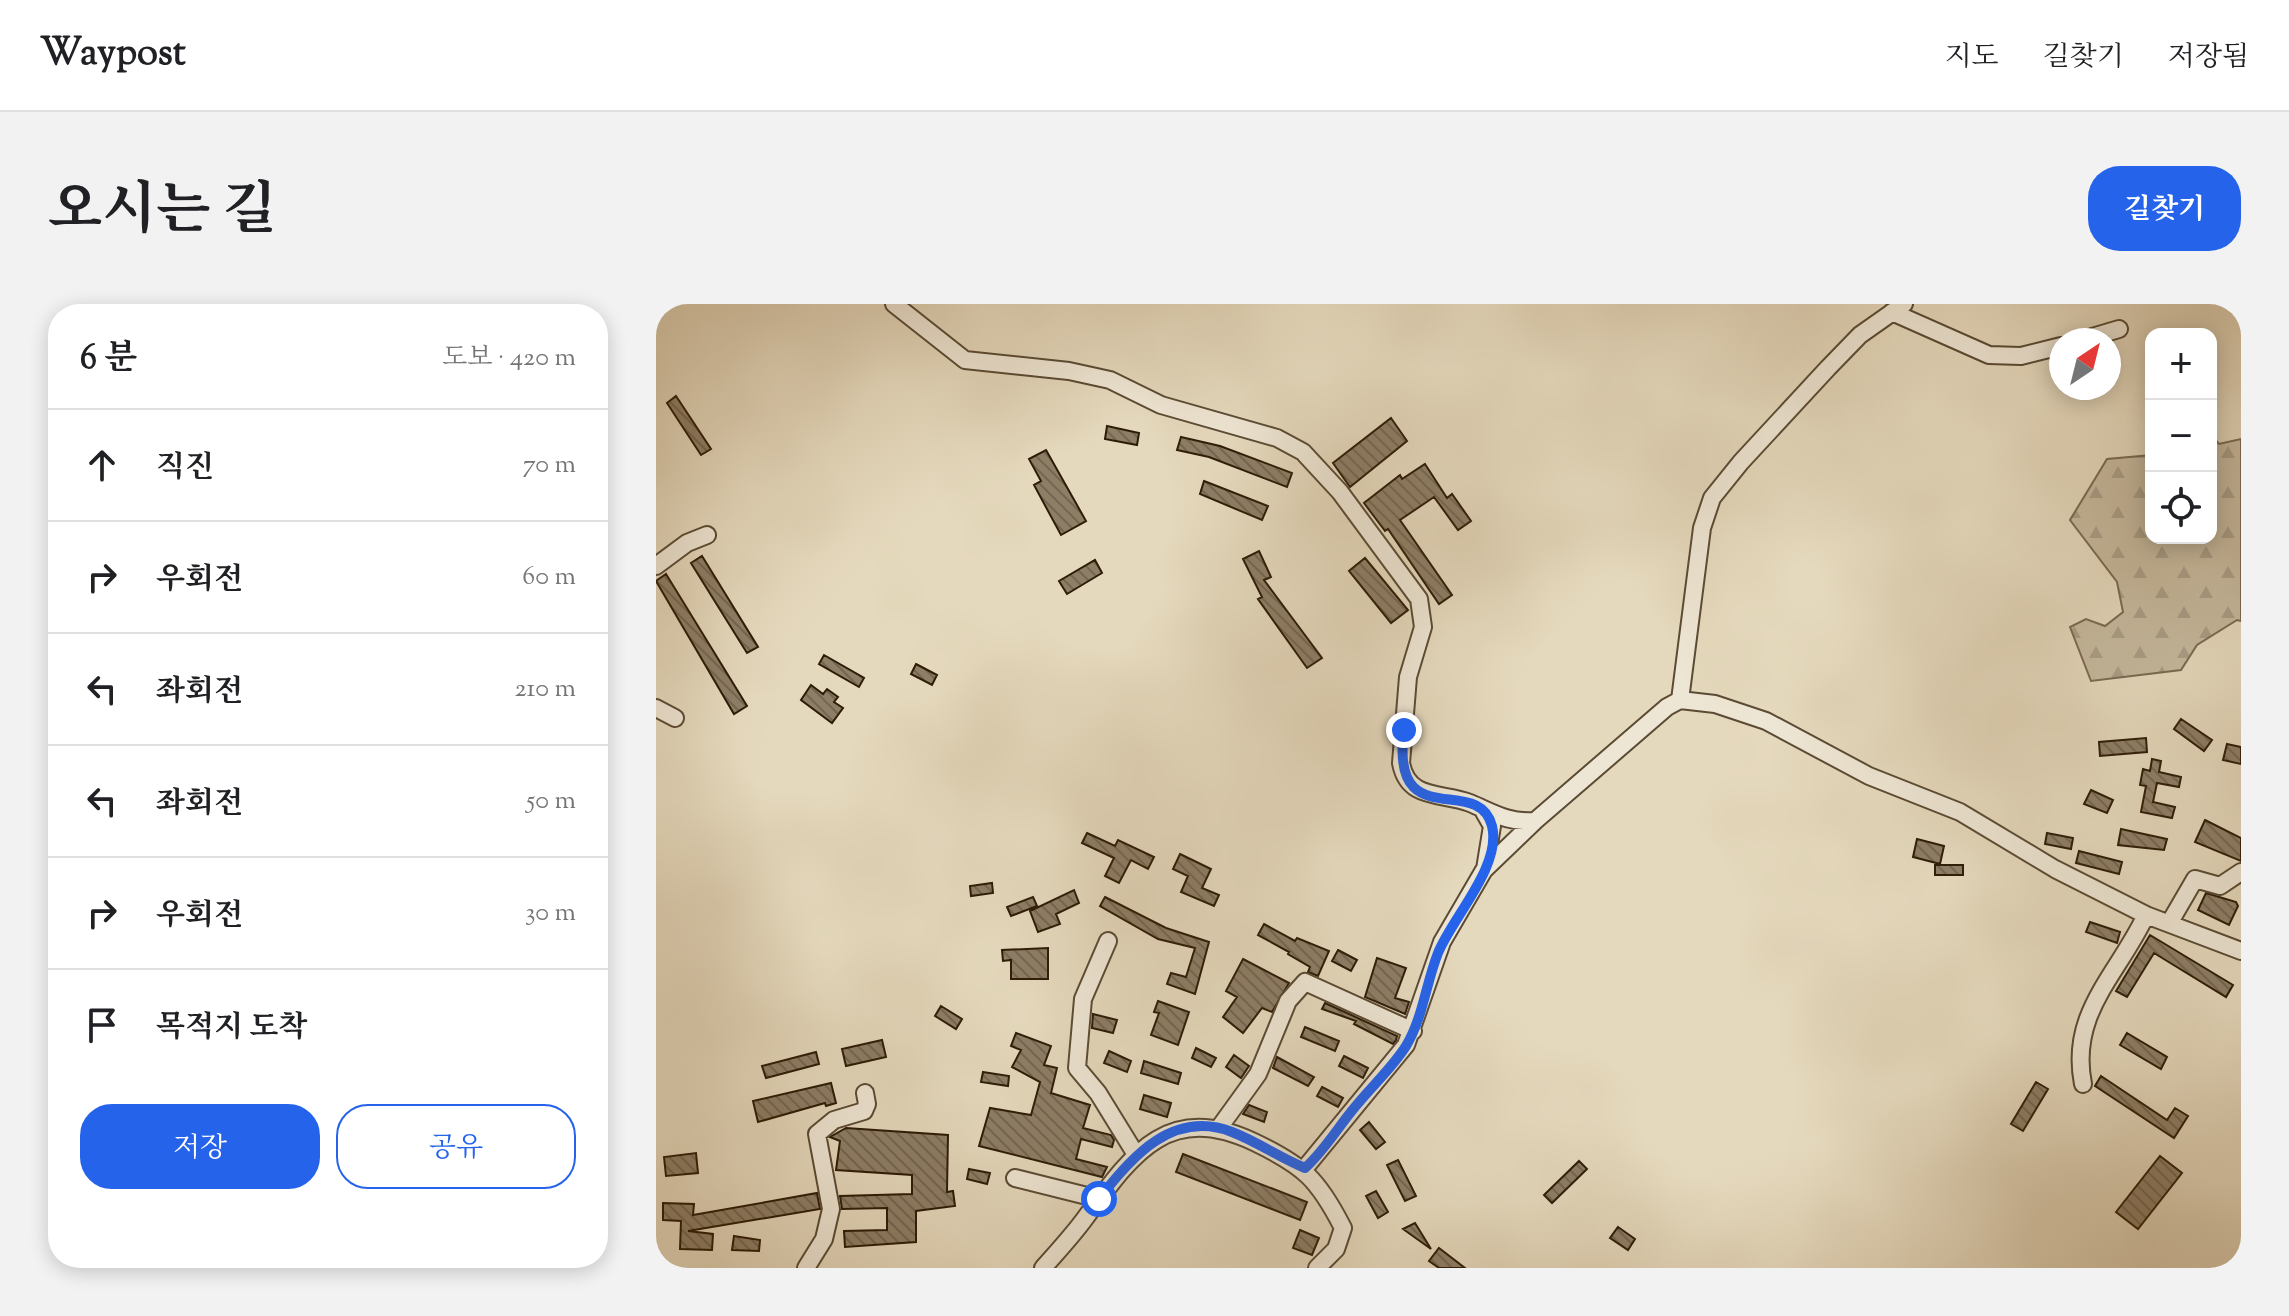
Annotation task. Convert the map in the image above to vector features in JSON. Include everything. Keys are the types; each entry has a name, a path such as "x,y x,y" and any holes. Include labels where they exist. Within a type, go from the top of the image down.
{"street":[{"path":"894,304 965,360 1069,371 1110,380 1161,405 1277,438 1303,452 1340,492 1419,599 1423,627 1408,677 1401,763 1403,776 1422,793 1470,803 1484,812 1514,821 1535,821"},
{"path":"1680,700 1702,528 1712,498 1741,462 1860,335 1898,308 1989,355 2021,356 2049,349"},
{"path":"656,566 687,543 707,535"},
{"path":"1484,870 1653,717 1680,700 1715,704 1766,721 1869,776 1960,812 2055,869 2146,915 2241,951"},
{"path":"656,708 675,718"},
{"path":"1305,1168 1400,1054 1413,1031 1442,942 1490,854 1492,826 1484,812"},
{"path":"2170,922 2195,879 2220,886 2241,872"},
{"path":"2083,1084 2078,1060 2082,1029 2146,915"},
{"path":"1108,941 1083,999 1077,1068 1098,1093 1135,1153"},
{"path":"1219,1128 1258,1074 1288,1001 1305,982 1413,1031"},
{"path":"806,1268 824,1239 831,1209 817,1134 834,1120 864,1111 867,1104 865,1093"},
{"path":"1043,1268 1064,1247 1135,1153 1150,1142 1179,1131 1219,1128 1305,1168 1343,1228 1336,1249 1317,1268"},
{"path":"1015,1178 1099,1199"}],"green space":[{"path":"2241,439 2241,621 2237,620 2197,645 2181,670 2091,681 2070,627 2086,619 2105,626 2123,612 2117,582 2070,520 2107,459 2145,456 2145,544 2217,544 2217,442 2219,444"}],"building":[{"path":"676,396 711,449 701,455 667,403"},
{"path":"1391,418 1407,441 1350,487 1333,463"},
{"path":"1107,426 1139,433 1137,445 1105,439"},
{"path":"1181,437 1220,446 1292,473 1287,487 1209,457 1177,450"},
{"path":"1046,450 1086,521 1061,535 1034,485 1041,481 1029,459"},
{"path":"1425,464 1447,498 1452,494 1471,521 1458,530 1434,497 1400,520 1452,595 1439,604 1388,529 1385,531 1364,503 1400,475 1402,479"},
{"path":"1204,481 1268,506 1262,520 1200,494"},
{"path":"1259,551 1271,577 1264,580 1322,658 1307,668 1258,599 1262,597 1243,559"},
{"path":"702,556 758,647 747,653 691,563"},
{"path":"1365,558 1408,610 1391,623 1349,571"},
{"path":"1095,560 1102,573 1067,594 1059,581"},
{"path":"666,574 747,706 734,714 656,581"},
{"path":"824,655 864,678 859,687 819,664"},
{"path":"916,664 937,675 932,685 911,674"},
{"path":"811,685 823,694 827,689 838,697 834,702 843,708 832,723 801,700"},
{"path":"2181,719 2212,740 2204,751 2174,729"},
{"path":"2146,738 2147,752 2100,756 2099,742"},
{"path":"2227,744 2241,747 2241,764 2223,760"},
{"path":"2152,759 2161,761 2159,772 2181,777 2179,787 2157,783 2153,802 2175,807 2172,818 2141,812 2146,786 2140,785 2143,769 2150,771"},
{"path":"2091,790 2113,800 2107,813 2084,804"},
{"path":"2205,820 2241,838 2241,861 2195,842"},
{"path":"2121,829 2167,839 2164,850 2118,845"},
{"path":"1087,833 1115,846 1118,840 1154,857 1148,869 1131,860 1119,883 1105,876 1114,858 1082,843"},
{"path":"2047,833 2073,838 2071,849 2045,844"},
{"path":"1917,839 1944,846 1940,864 1913,857"},
{"path":"2079,851 2122,862 2119,874 2076,863"},
{"path":"1180,854 1211,869 1202,888 1219,895 1214,906 1181,892 1188,876 1173,869"},
{"path":"1935,865 1963,865 1963,875 1935,875"},
{"path":"992,883 993,893 971,896 970,886"},
{"path":"1074,890 1079,903 1056,914 1060,924 1038,932 1030,911"},
{"path":"2206,893 2236,902 2238,906 2229,925 2198,910"},
{"path":"1033,897 1037,906 1011,916 1007,907"},
{"path":"1105,897 1166,928 1209,942 1195,994 1167,984 1171,973 1186,977 1195,948 1158,939 1100,906"},
{"path":"2090,922 2120,932 2117,943 2086,932"},
{"path":"1264,924 1295,941 1297,938 1329,951 1318,976 1308,972 1310,967 1289,952 1258,935"},
{"path":"2150,935 2233,985 2226,997 2154,953 2127,997 2116,991"},
{"path":"1048,948 1048,979 1011,979 1011,960 1003,961 1002,950"},
{"path":"1338,950 1357,960 1351,971 1332,961"},
{"path":"1377,958 1406,968 1395,998 1409,1002 1405,1014 1365,997"},
{"path":"1243,959 1289,983 1272,1012 1262,1008 1243,1033 1223,1017 1237,997 1226,991"},
{"path":"1158,1001 1189,1012 1178,1045 1151,1035 1159,1013 1154,1012"},
{"path":"1325,1003 1397,1036 1396,1040 1393,1044 1354,1024 1356,1021 1322,1009"},
{"path":"941,1006 962,1019 956,1029 935,1016"},
{"path":"1093,1014 1117,1020 1113,1033 1092,1028"},
{"path":"1305,1027 1339,1041 1335,1051 1301,1037"},
{"path":"1016,1033 1051,1046 1044,1065 1057,1068 1051,1093 1090,1105 1083,1128 1111,1135 1114,1140 1112,1147 1081,1139 1076,1159 1107,1167 1102,1177 979,1146 990,1108 1031,1115 1040,1082 1012,1067 1021,1050 1011,1046"},
{"path":"2127,1033 2167,1057 2161,1069 2120,1045"},
{"path":"882,1040 886,1057 846,1066 842,1049"},
{"path":"1196,1048 1216,1058 1211,1067 1192,1058"},
{"path":"1109,1051 1131,1061 1127,1072 1104,1063"},
{"path":"816,1052 819,1064 766,1078 762,1066"},
{"path":"1234,1055 1249,1066 1241,1078 1226,1067"},
{"path":"1344,1056 1368,1068 1363,1078 1339,1066"},
{"path":"1277,1057 1314,1077 1308,1086 1273,1068"},
{"path":"1144,1061 1181,1073 1178,1084 1141,1073"},
{"path":"983,1072 1009,1076 1008,1086 981,1082"},
{"path":"2101,1076 2167,1120 2175,1108 2188,1116 2174,1138 2095,1086"},
{"path":"2036,1082 2048,1089 2023,1131 2011,1124"},
{"path":"831,1083 836,1103 826,1106 825,1103 758,1122 753,1101"},
{"path":"1322,1087 1343,1098 1338,1107 1317,1096"},
{"path":"1144,1095 1171,1103 1167,1117 1140,1109"},
{"path":"1249,1105 1267,1112 1264,1122 1243,1114"},
{"path":"1369,1122 1385,1142 1376,1149 1360,1130"},
{"path":"846,1128 948,1135 947,1192 953,1191 955,1206 916,1211 916,1242 845,1247 844,1231 887,1230 887,1208 842,1209 840,1196 912,1194 912,1175 836,1170 840,1141 830,1137"},
{"path":"696,1153 698,1173 666,1176 664,1157"},
{"path":"1183,1154 1307,1202 1300,1220 1176,1172"},
{"path":"2160,1156 2182,1173 2138,1229 2116,1212"},
{"path":"1398,1160 1416,1196 1405,1201 1387,1165"},
{"path":"1579,1161 1587,1169 1552,1203 1544,1195"},
{"path":"969,1169 990,1173 987,1184 967,1179"},
{"path":"1376,1191 1388,1212 1378,1218 1366,1196"},
{"path":"817,1193 820,1209 688,1231 713,1234 712,1250 680,1249 681,1221 663,1220 663,1203 694,1204 693,1215"},
{"path":"1415,1223 1431,1249 1403,1229"},
{"path":"1618,1227 1635,1239 1628,1250 1610,1238"},
{"path":"1300,1230 1319,1238 1312,1255 1293,1248"},
{"path":"734,1236 760,1240 759,1251 732,1250"},
{"path":"1439,1248 1465,1268 1439,1268 1429,1261"}],"route":[{"path":"1099,1199 1127,1161 1150,1142 1196,1127 1232,1132 1305,1168 1318,1156 1406,1045 1442,942 1484,870 1490,854 1492,826 1484,812 1470,803 1422,793 1403,776 1404,730"}]}
